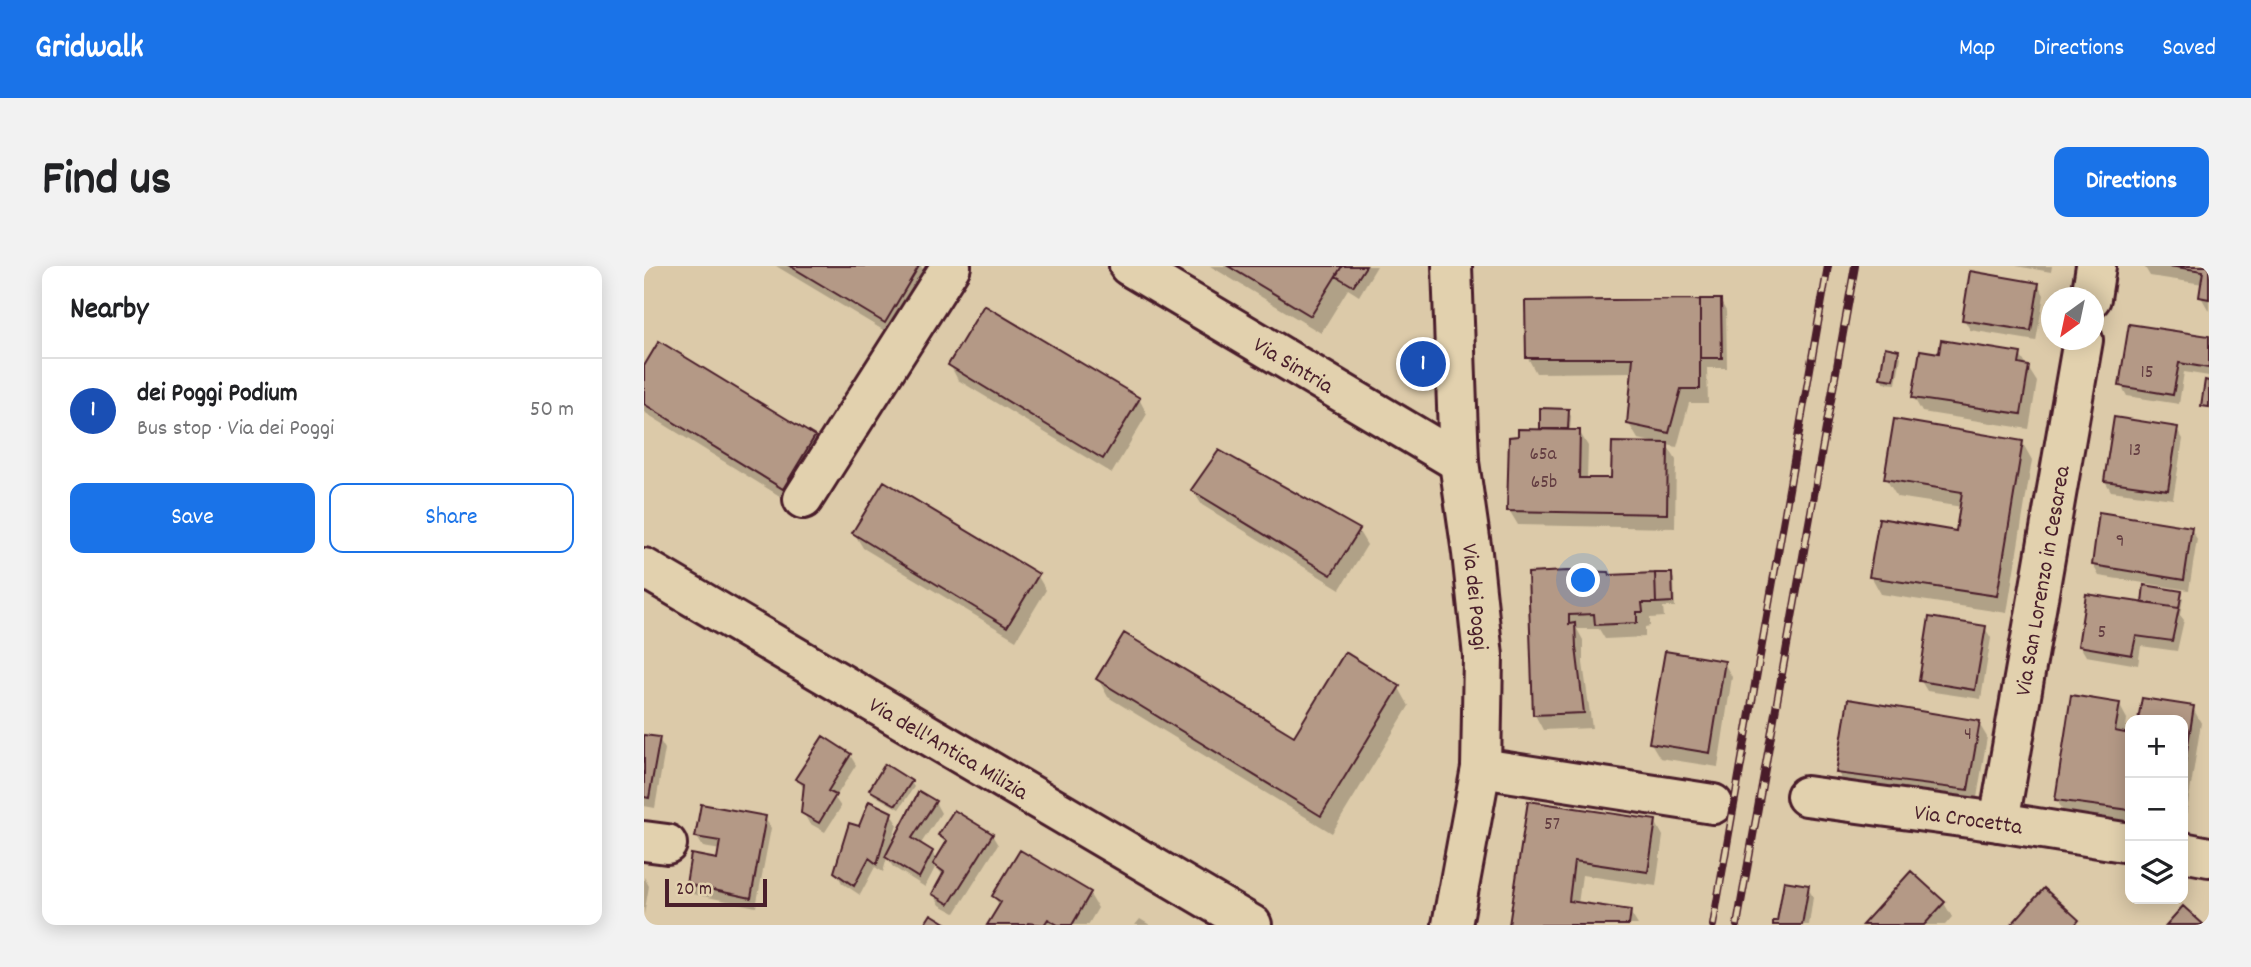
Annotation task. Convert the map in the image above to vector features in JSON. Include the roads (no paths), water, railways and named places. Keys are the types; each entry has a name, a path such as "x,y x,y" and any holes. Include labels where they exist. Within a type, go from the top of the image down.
{"street":[{"path":"803,499 951,266"},
{"name":"Via Sintria","path":"1129,266 1459,463"},
{"name":"Via dei Poggi","path":"1452,266 1459,463 1483,656 1481,768 1452,925"},
{"path":"2093,287 2096,266"},
{"name":"Via San Lorenzo in Cesarea","path":"1999,822 2081,350"},
{"name":"Via dell'Antica Milizia","path":"644,568 1252,925"},
{"path":"1481,768 1713,804"},
{"name":"Via Crocetta","path":"1806,796 1999,822 2125,843"},
{"path":"2188,853 2209,856"}],"railway":[{"path":"1713,925 1828,266"},
{"path":"1737,925 1855,266"}],"place":[{"name":"dei Poggi Podium","path":"1423,364"}]}
